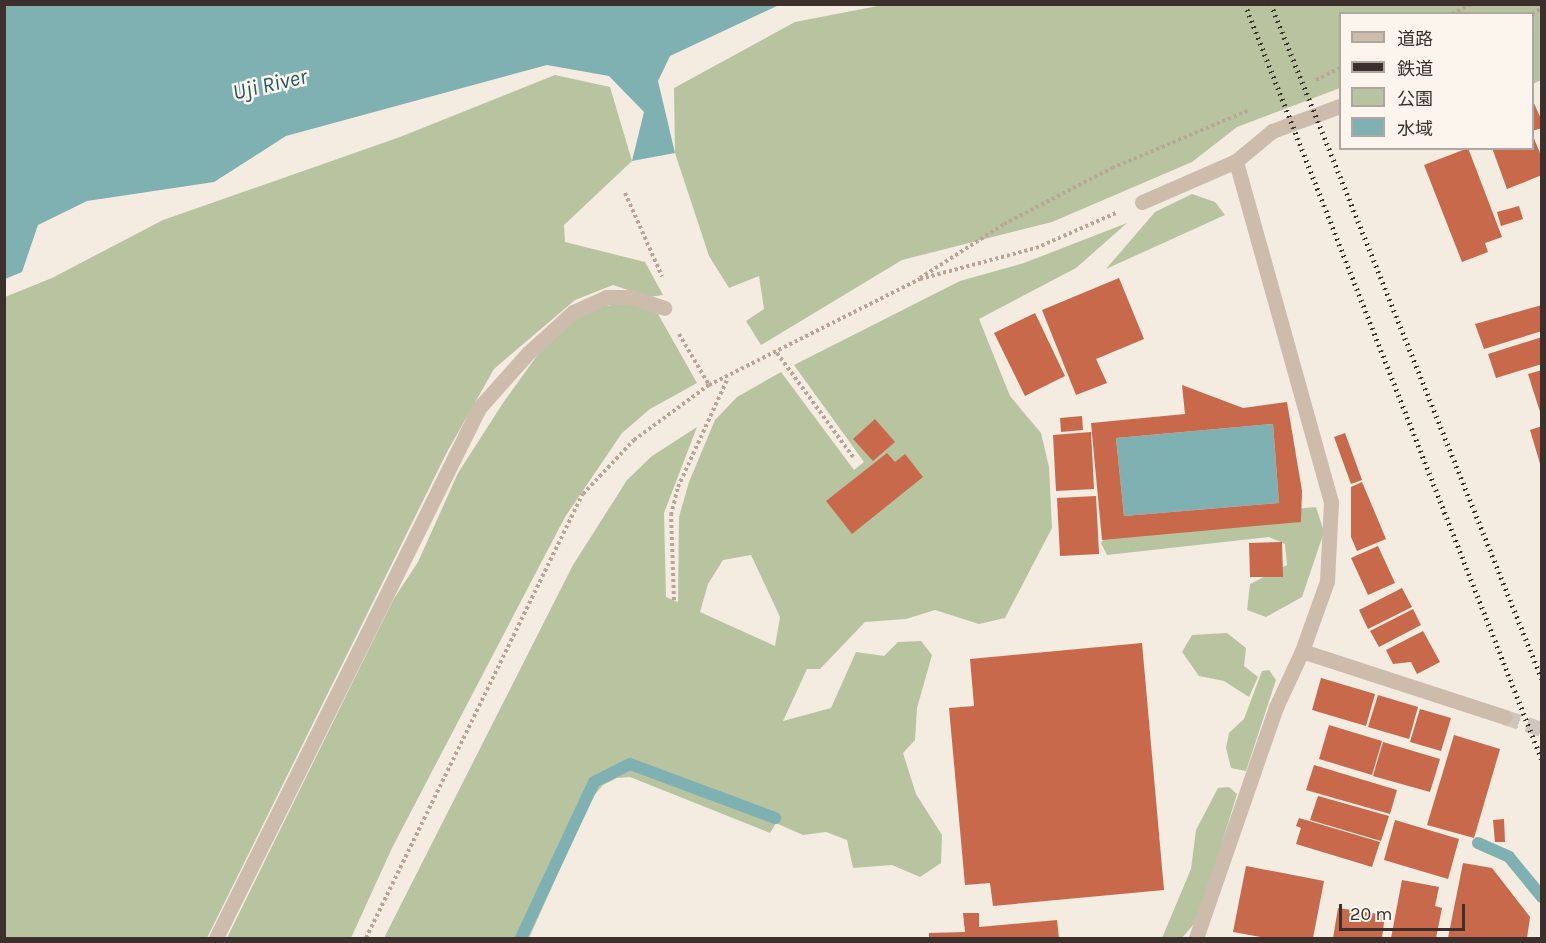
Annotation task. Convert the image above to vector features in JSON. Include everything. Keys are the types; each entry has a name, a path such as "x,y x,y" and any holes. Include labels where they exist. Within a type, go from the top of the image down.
{"street":[{"path":"1143,202 1236,161 1272,131 1339,107"},
{"path":"1196,939 1276,707 1302,651 1327,581 1331,502 1236,161"},
{"path":"216,939 479,408 528,353 573,312 606,297 631,297 664,308"},
{"path":"1302,651 1505,717"}],"path":[{"path":"1456,12 1471,4"},
{"path":"1313,82 1339,69"},
{"path":"366,939 583,494 634,440 709,385 729,378 906,286 1004,224 1112,168 1259,107"},
{"path":"626,193 651,257"},
{"path":"906,286 971,264 1036,248 1143,202"},
{"path":"664,308 709,385"},
{"path":"777,353 853,457"},
{"path":"674,600 670,555 674,505 696,446 729,378"}],"green space":[{"path":"888,4 1541,5 1541,80 1534,84 1534,12 1339,12 1339,88 1237,127 1192,162 1052,222 902,260 761,345 746,321 764,309 759,276 729,288 709,256 675,153 674,88 795,22"},
{"path":"555,75 610,87 632,161 564,225 565,242 645,262 663,295 649,297 613,285 575,300 494,369 447,452 207,938 5,938 5,297 52,278 163,220 400,137"},
{"path":"1192,194 1215,202 1225,215 1106,269 1155,212"},
{"path":"1127,223 1076,268 979,319 1010,396 1041,433 1049,467 1052,528 1005,618 979,624 935,610 906,619 865,622 820,669 807,669 783,721 831,708 856,652 884,656 898,642 921,641 932,655 917,708 915,740 903,753 916,794 942,835 941,863 920,877 892,865 853,868 847,840 826,832 803,835 776,823 770,833 630,777 617,778 603,785 592,798 529,938 384,938 573,565 627,480 652,456 697,427 664,513 666,597 678,602 679,517 689,482 715,420 737,397 781,372 854,470 864,462 794,365 960,281 1024,263","holes":["751,555 780,617 775,646 700,612 708,584 723,560"]},
{"path":"631,302 658,314 697,383 650,409 622,433 565,517 392,848 351,938 227,938 393,600 418,562 458,473 536,357 568,323 599,307"},
{"path":"1316,507 1324,532 1302,597 1266,617 1247,610 1250,584 1287,565 1285,544 1269,537 1107,555 1101,543 1113,527"},
{"path":"1227,633 1246,648 1244,666 1258,677 1249,697 1224,681 1199,676 1182,652 1192,635"},
{"path":"1269,670 1276,680 1246,771 1231,768 1226,748 1229,733 1244,719 1262,671"},
{"path":"1229,787 1237,794 1199,918 1182,938 1162,938 1191,869 1196,830 1218,788"}],"water":[{"name":"Uji River","path":"5,4 779,5 670,56 658,81 675,153 632,161 644,112 609,76 547,65 286,136 214,182 87,201 38,225 22,272 5,279"},
{"path":"1273,424 1279,503 1124,516 1116,438"}],"building":[{"path":"1534,103 1542,121 1542,128 1534,130"},
{"path":"1534,138 1542,158 1542,175 1507,189 1493,150 1534,150"},
{"path":"1463,150 1469,150 1502,237 1485,243 1488,252 1462,262 1424,165"},
{"path":"1519,206 1523,219 1501,226 1497,212"},
{"path":"1119,278 1144,339 1096,359 1107,383 1076,395 1042,310"},
{"path":"1542,305 1542,331 1484,349 1475,324"},
{"path":"1035,313 1065,376 1025,396 994,333"},
{"path":"1542,337 1542,364 1496,378 1488,354"},
{"path":"1542,370 1542,414 1541,415 1528,374"},
{"path":"1182,385 1243,408 1287,402 1302,491 1301,522 1102,540 1091,423 1185,414","holes":["1273,424 1279,503 1124,516 1116,438"]},
{"path":"1082,416 1083,430 1061,432 1060,418"},
{"path":"875,419 895,442 873,461 853,439"},
{"path":"1542,426 1542,467 1541,467 1530,430"},
{"path":"1091,432 1094,489 1056,491 1053,435"},
{"path":"1345,433 1362,480 1351,484 1334,437"},
{"path":"887,453 895,462 905,454 923,477 852,534 826,501"},
{"path":"1362,482 1386,539 1357,551 1351,537 1351,487"},
{"path":"1096,496 1099,554 1060,556 1057,498"},
{"path":"1282,542 1283,577 1250,577 1249,543"},
{"path":"1378,546 1395,583 1368,595 1351,558"},
{"path":"1402,588 1412,607 1368,629 1359,610"},
{"path":"1413,609 1421,625 1379,647 1370,631"},
{"path":"1423,631 1440,662 1417,674 1411,662 1393,664 1386,650"},
{"path":"1142,643 1164,890 993,906 990,883 965,885 949,708 974,706 970,659"},
{"path":"1321,678 1375,694 1366,726 1312,710"},
{"path":"1378,695 1418,707 1409,739 1368,727"},
{"path":"1420,709 1451,718 1441,751 1410,742"},
{"path":"1329,725 1382,741 1372,775 1319,759"},
{"path":"1454,735 1500,749 1474,838 1427,825"},
{"path":"1383,742 1440,759 1430,792 1373,776"},
{"path":"1314,765 1397,790 1390,814 1306,790"},
{"path":"1318,796 1389,816 1381,841 1310,820"},
{"path":"1299,818 1380,842 1372,867 1296,844 1301,828 1296,826"},
{"path":"1504,819 1505,842 1495,842 1493,820"},
{"path":"1395,820 1459,839 1448,879 1384,860"},
{"path":"1463,863 1492,868 1530,917 1527,938 1448,938"},
{"path":"1246,866 1324,881 1313,938 1266,938 1233,932"},
{"path":"1402,880 1439,887 1435,906 1442,908 1436,938 1391,938"},
{"path":"1338,908 1385,915 1382,938 1333,938"},
{"path":"963,913 979,913 979,927 1057,920 1059,938 929,938 929,933 965,932"}],"waterway":[{"path":"521,938 594,782 630,764 775,818"},
{"path":"1478,843 1509,857 1542,897"}],"tunnel":[{"path":"1505,717 1542,729"}],"railway":[{"path":"1245,4 1542,760"},
{"path":"1271,4 1542,679"}]}
